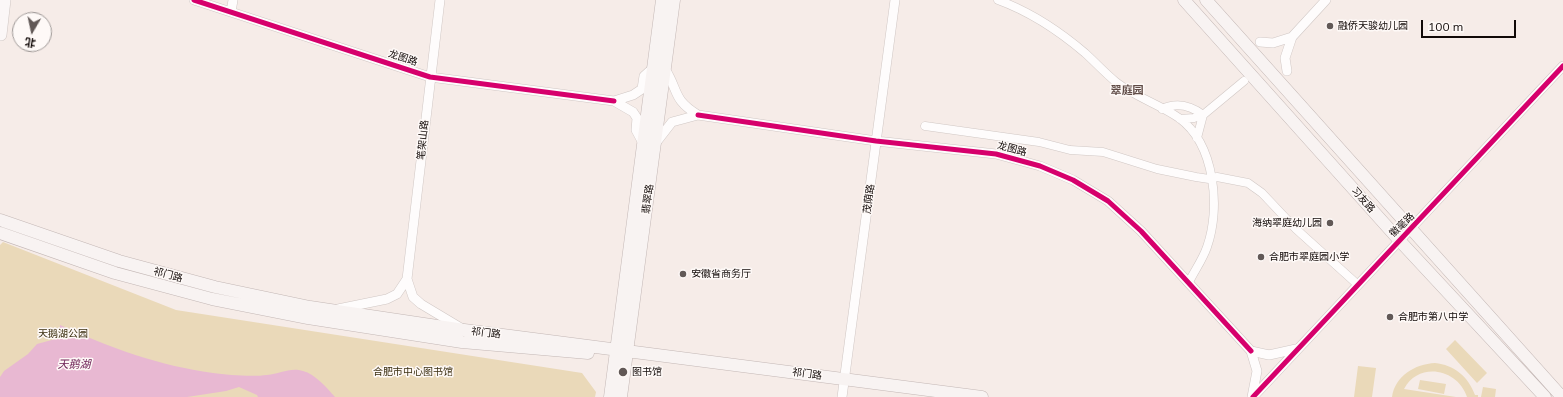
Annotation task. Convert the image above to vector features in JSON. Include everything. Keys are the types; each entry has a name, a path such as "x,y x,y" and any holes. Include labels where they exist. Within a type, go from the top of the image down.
{"main road":[{"path":"1,35 5,0"},
{"name":"翡翠路","path":"659,68 662,0"},
{"name":"翡翠路","path":"621,397 622,353 659,68 674,0"},
{"name":"习友路","path":"1184,0 1399,240 1545,397"},
{"name":"习友路","path":"1206,0 1562,397"},
{"name":"祁门路","path":"0,220 119,261 215,288 332,310 843,387 921,397"},
{"name":"祁门路","path":"0,233 115,273 212,299 279,312 462,342 622,353"},
{"name":"翡翠路","path":"610,397 622,353"},
{"name":"祁门路","path":"843,387 982,397"}],"street":[{"name":"龙图路","path":"194,0 430,76 614,101"},
{"path":"231,12 233,0"},
{"name":"笔架山路","path":"407,279 440,0"},
{"name":"茂荫路","path":"843,387 895,0"},
{"path":"998,0 1037,16 1065,36 1116,82 1135,95 1180,119 1197,138 1207,156 1212,178 1215,212 1207,247 1189,282"},
{"path":"1287,71 1285,58 1292,37 1326,0"},
{"path":"1260,42 1273,43 1292,37"},
{"name":"徽毫路","path":"1253,397 1296,349 1412,228 1563,66"},
{"path":"614,101 633,95 642,89 644,76 659,68 671,79 676,95 685,107 698,115"},
{"path":"1180,119 1194,118 1203,115 1244,82"},
{"path":"614,101 633,112 637,118 636,130 649,144 672,122 698,115"},
{"path":"1162,109 1171,105 1182,105 1193,108 1203,115"},
{"name":"龙图路","path":"698,115 876,140 996,154 1040,166 1073,180 1108,201 1146,235 1251,351"},
{"path":"1197,138 1203,115"},
{"path":"926,126 1050,144 1070,150 1103,152 1157,169 1196,178 1234,179 1253,187 1262,193 1296,229 1357,284"},
{"path":"332,310 387,299 398,294 407,279"},
{"path":"407,279 413,297 421,304 464,330"},
{"path":"1253,397 1257,371 1251,351 1269,355 1296,349"}],"green space":[{"name":"天鹅湖公园","path":"3,242 176,310 582,373 596,392 595,397 0,397 0,245"},
{"path":"1455,340 1487,373 1477,383 1446,349"},
{"path":"1435,363 1448,366 1460,373 1478,397 1467,397 1462,387 1447,375 1438,372 1428,372 1419,374 1411,380 1404,389 1456,397 1392,397 1397,383 1407,372 1420,366"},
{"path":"1358,366 1376,368 1372,397 1354,397"},
{"path":"1420,380 1446,384 1444,394 1418,389"},
{"path":"1483,387 1496,389 1495,397 1481,397"}],"water":[{"name":"天鹅湖","path":"60,325 135,355 193,370 247,376 261,376 289,370 303,371 316,378 335,397 258,397 257,395 239,387 226,391 187,397 0,397 0,377 4,371 28,354 37,344 59,338"}],"cycle path":[{"path":"194,0 430,77 614,101"},
{"path":"1253,397 1563,66"},
{"path":"698,115 876,141 996,154 1040,166 1073,180 1108,201 1141,231 1251,351"}],"place":[{"name":"融侨天骏幼儿园","path":"1330,26"},
{"name":"海纳翠庭幼儿园","path":"1330,223"},
{"name":"合肥市翠庭园小学","path":"1261,257"},
{"name":"安徽省商务厅","path":"683,274"},
{"name":"合肥市第八中学","path":"1390,317"},
{"name":"图书馆","path":"623,372"}],"district":[{"name":"翠庭园","path":"1127,91"}],"park label":[{"name":"合肥市中心图书馆","path":"413,372"}]}
